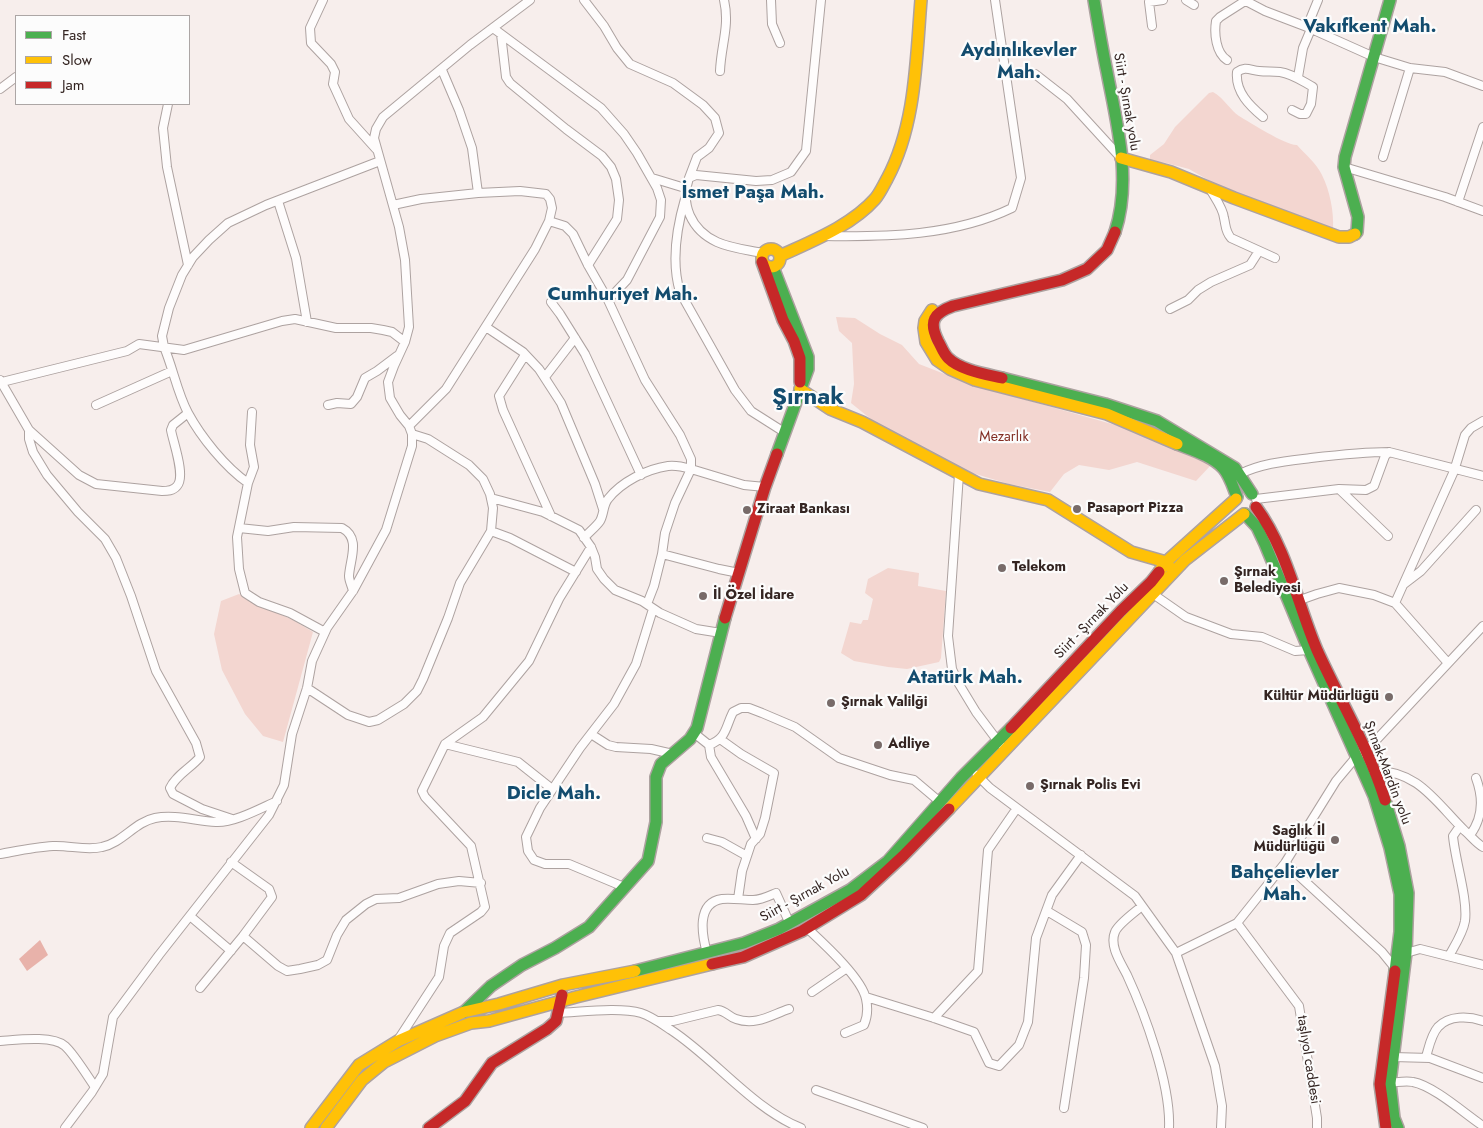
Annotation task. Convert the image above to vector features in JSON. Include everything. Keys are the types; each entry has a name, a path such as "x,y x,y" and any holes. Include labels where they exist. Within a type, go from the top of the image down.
{"street":[{"path":"323,0 310,28 311,43 332,64 336,72 333,84 349,119 377,150"},
{"path":"65,1128 103,1074 113,1017 269,815 277,801 284,785 292,734 307,688 312,661 325,632 353,591 386,530 412,446 412,434 409,426 400,416 390,398 388,382 405,342 409,327 405,260 393,205 374,138 376,128 383,117 530,0"},
{"path":"471,1024 464,1012 491,986 522,965 555,948 588,926 648,861 656,822 656,777 661,764 690,739 697,728 721,633 765,487 800,388 800,358 783,320 766,261 766,249 772,248 777,251 780,256 778,264 766,261 717,242 695,226 689,214 685,200 685,188 697,158 709,148 719,133 715,118 674,82 630,64 584,0"},
{"path":"720,71 721,52 726,32 724,0"},
{"path":"771,0 772,24 780,43"},
{"path":"689,178 696,176 756,181 772,180 791,172 806,151 820,0"},
{"path":"780,256 822,236 846,221 876,198 893,171 901,149 909,114 921,0"},
{"path":"822,236 884,237 956,227 991,218 1012,208 1021,178 995,0"},
{"name":"Siirt - Şırnak yolu","path":"953,306 1062,280 1088,269 1107,250 1116,230 1122,206 1121,158 1120,141 1094,0"},
{"path":"1152,26 1149,2 1163,0"},
{"path":"1186,0 1194,5"},
{"path":"1298,77 1303,48 1318,0"},
{"path":"1035,74 1067,99 1121,158 1171,172 1234,198 1345,238 1357,232 1358,217 1344,167 1347,148 1390,0"},
{"path":"1227,60 1222,57 1217,42 1216,21 1245,1 1374,57 1410,68 1445,72 1483,86"},
{"path":"493,28 601,108 624,134 652,178 662,200 660,218 627,280 608,300"},
{"path":"501,34 506,77 510,83 602,156 611,167 616,179 619,200 617,219 588,265"},
{"path":"1263,117 1240,90 1236,78 1237,72 1245,68 1262,72 1278,72 1298,77 1313,87 1313,93 1306,114 1300,114 1292,110"},
{"path":"1383,157 1410,68"},
{"path":"442,70 459,110 472,148 478,193"},
{"path":"0,89 15,78"},
{"path":"168,105 163,128 168,167 188,265"},
{"path":"1458,202 1483,127"},
{"path":"248,483 236,475 220,459 188,413 164,347 162,336 169,308 182,275 193,257 228,224 278,201 380,161"},
{"path":"1344,167 1483,211"},
{"path":"652,178 685,188"},
{"path":"1209,187 1224,217 1226,229 1231,238 1275,258"},
{"path":"393,205 421,199 520,191 546,194 550,199 552,208 549,221 535,249 446,389 409,426"},
{"path":"685,200 680,216 675,252 675,276 680,292 735,390 745,404 751,411 784,432"},
{"path":"278,201 296,258 307,322"},
{"path":"549,221 565,226 573,234 608,300 646,380 680,435 691,459 691,468 675,503 665,533 662,554 636,664 614,704 540,808 526,838 528,851 534,860 545,864 569,864 624,887"},
{"path":"1170,308 1188,300 1198,290 1211,282 1246,268 1253,262 1259,250"},
{"path":"551,302 584,354 641,475"},
{"path":"942,306 953,306 940,311 933,321 934,333 948,358 977,372 1106,404 1157,421 1222,458 1235,468 1255,500 1252,512 1245,514 1237,509 1230,478 1223,468 1213,460 1107,414 975,380 956,373 943,365 932,353 926,339 924,326 930,312 934,309 942,306"},
{"path":"188,413 173,425 171,430 179,462 180,478 177,486 170,490 162,491 96,484 79,475 28,430 1,381 127,351 140,344 184,350 282,321 295,319 336,328 371,328 392,332 405,342"},
{"path":"486,327 525,355 539,369 562,403 596,484 604,511"},
{"path":"545,377 575,338"},
{"path":"328,405 337,403 351,404 357,397 365,378 399,355"},
{"path":"525,355 499,396 503,410 552,516"},
{"path":"96,405 172,370"},
{"path":"800,388 830,409 862,422 979,484 1048,500 1130,552 1166,562 1174,572"},
{"path":"252,412 250,445 254,467 248,483 237,537 239,569 245,593 259,602 290,613 325,632"},
{"path":"1395,603 1454,468 1467,431 1483,421"},
{"path":"28,430 28,439 33,452 47,475 78,512 105,539 116,558 156,671 196,743 200,757 192,767 177,777 170,788 173,794 202,809 232,819"},
{"path":"307,688 348,715 369,722 378,720 404,704 417,691 423,679 460,583 490,531 493,508 483,479 469,465 428,438 412,434"},
{"path":"1240,474 1252,468 1274,462 1369,452 1389,452 1483,476"},
{"path":"1236,498 1242,493 1255,500 1339,489 1366,490 1374,486 1385,456 1389,452"},
{"path":"584,538 601,520 609,498 624,485 657,468 670,466 691,468 744,485 765,487"},
{"path":"959,474 948,636 952,669 976,712 1002,746"},
{"path":"1339,489 1388,536"},
{"path":"491,498 543,512 579,530 592,548 597,570 615,590 696,629 721,633"},
{"name":"Siirt - Şırnak Yolu","path":"1002,746 1121,611 1151,582 1166,562 1236,498"},
{"name":"Şırnak-Mardin yolu","path":"1255,500 1268,523 1300,600 1317,649 1361,754 1390,848 1400,894 1400,932 1385,1083 1386,1128"},
{"path":"1403,585 1420,571 1476,510"},
{"name":"Siirt - Şırnak Yolu","path":"311,1128 359,1065 398,1041 464,1012 563,986 651,968 744,943 790,924 850,890 888,861 940,802 1002,746 1185,560 1245,514"},
{"name":"Şırnak-Mardin yolu","path":"1245,514 1257,527 1309,650 1361,754 1373,771 1399,846 1408,893 1406,953 1393,1057 1385,1083 1398,1128"},
{"path":"239,528 268,531 294,527 342,528 352,536 349,576 353,591"},
{"path":"490,531 510,538 576,572"},
{"path":"398,1041 439,977 444,946 450,933 481,912 485,907 471,846 424,796 422,791 445,744 483,717 529,661 559,598 592,548"},
{"path":"662,554 719,570 739,573"},
{"path":"1300,600 1339,588 1374,595 1395,603 1448,663"},
{"path":"1153,594 1186,617 1231,634 1262,637 1295,651 1309,650"},
{"path":"1176,953 1237,923 1285,863 1336,781 1483,626"},
{"path":"709,745 724,735 732,712 741,708 750,708 795,727 838,758 890,775 914,780 940,802"},
{"path":"694,733 709,745 711,757 746,816 756,839"},
{"path":"591,734 608,745 616,747 651,749 673,754"},
{"path":"720,739 774,774 760,834 751,844 742,871 738,899"},
{"path":"445,744 518,762 552,790"},
{"path":"1373,771 1384,770 1401,774 1414,781 1442,804 1460,826 1483,846"},
{"path":"975,772 1017,808 1135,896 1176,953 1215,1066 1222,1106 1220,1128"},
{"name":"Siirt - Şırnak Yolu","path":"326,1128 362,1080 384,1062 435,1036 471,1024 489,1022 561,1001 743,958 807,928 861,895 903,856 975,772"},
{"path":"1470,835 1480,817 1482,802 1482,788 1476,778"},
{"path":"0,854 54,846 102,847 112,844 146,821 158,817 218,823 254,812 277,801"},
{"path":"934,1018 978,971 988,850 1017,808"},
{"path":"1449,956 1460,936 1465,921 1465,904 1453,836 1460,826"},
{"path":"707,838 722,842 747,856"},
{"path":"866,997 974,1032 989,1063 998,1066 1019,1045 1028,1022 1036,938 1052,894 1080,855"},
{"path":"200,988 272,897 269,889 231,862"},
{"path":"1285,863 1382,952 1395,968"},
{"path":"243,936 278,966 287,971 318,965 327,960 346,920 371,902 381,898 399,898 438,884 458,881 481,883"},
{"path":"706,953 703,938 704,911 711,904 719,900 738,899 754,901 776,893 790,924"},
{"path":"1142,906 1115,930 1114,948 1135,992 1153,1041 1166,1093 1169,1128"},
{"path":"1046,911 1082,932 1086,945 1084,978 1064,1108"},
{"path":"190,916 231,951"},
{"name":"taşlıyol caddesi","path":"1237,923 1299,1006 1317,1128"},
{"path":"807,928 846,968 866,997 866,1019 864,1026 845,1033"},
{"path":"1406,953 1420,949 1483,965"},
{"path":"812,992 846,968"},
{"path":"429,1128 464,1101 492,1063 547,1029 556,1021 563,986"},
{"path":"656,1021 674,1021 718,1010 724,1010 737,1019 762,1020 789,1008"},
{"path":"558,1013 642,1013 682,1037 725,1075 772,1112 790,1124 801,1128"},
{"path":"1426,1057 1438,1027 1450,1020 1463,1017 1483,1021"},
{"path":"0,1041 28,1039 52,1041 64,1046 95,1087"},
{"path":"1393,1057 1426,1057 1483,1078"},
{"path":"1385,1083 1414,1082 1425,1086 1483,1126"},
{"path":"816,1090 923,1128"}],"green space":[{"path":"1213,92 1239,116 1277,138 1297,145 1314,163 1325,181 1331,202 1333,229 1275,210 1217,185 1189,169 1150,160 1150,155 1164,144 1175,127 1209,93"},
{"name":"Mezarlık","path":"836,317 855,318 902,345 919,364 973,385 1119,426 1211,465 1196,481 1137,462 1109,470 1079,465 1064,474 1050,492 1009,484 969,472 872,420 851,403 854,384 852,343 839,331"},
{"path":"888,568 919,573 918,586 946,591 941,658 939,662 907,669 854,661 841,653 850,622 861,624 863,620 868,620 873,599 865,593 868,579"},
{"path":"239,594 248,600 293,620 313,632 283,742 263,736 245,714 222,670 214,634 221,601"}],"shaded area":[{"path":"40,940 48,955 27,971 19,959"}],"traffic: fast":[{"path":"1094,0 1115,112 1123,172 1120,212 1115,232"},
{"path":"1355,234 1357,232 1358,217 1344,167 1345,157 1390,0"},
{"path":"773,267 808,357 808,369 777,454"},
{"path":"1002,378 1105,404 1157,421 1235,468 1252,494"},
{"path":"1177,444 1202,454 1223,468 1228,474 1237,497"},
{"path":"1245,514 1257,527 1265,544 1309,650 1374,796 1390,848 1400,894 1400,932 1395,971"},
{"path":"464,1012 491,986 522,965 589,927 648,861 656,822 656,777 661,764 690,739 697,728 725,618"},
{"path":"635,971 744,943 779,929 850,890 888,861 961,778 1011,728"},
{"path":"1385,800 1399,846 1408,893 1406,953 1390,1083 1394,1118 1398,1128"}],"traffic: slow":[{"path":"780,256 818,238 855,217 875,199 887,179 897,158 909,114 916,69 921,0"},
{"path":"1121,158 1171,172 1234,198 1339,237 1349,237 1355,234"},
{"path":"767,249 775,249 780,254 780,258 778,265 767,267 762,262 762,254 767,249"},
{"path":"932,310 925,321 926,342 937,360 950,369 975,380 1107,414 1177,444"},
{"path":"800,389 830,409 862,422 979,484 1048,500 1131,552 1166,562 1169,566"},
{"path":"1159,572 1166,562 1236,499"},
{"path":"949,809 1185,560 1244,514"},
{"path":"326,1128 362,1080 384,1062 435,1036 471,1023 489,1021 576,997 712,964"},
{"path":"311,1128 359,1065 398,1041 464,1012 563,985 635,971"}],"traffic: jam":[{"path":"1002,378 966,369 948,358 943,352 933,328 937,315 953,306 1062,280 1087,269 1107,250 1115,232"},
{"path":"762,262 783,320 800,358 800,382"},
{"path":"725,618 777,454"},
{"path":"1256,507 1267,523 1284,558 1317,650 1371,762 1385,800"},
{"path":"1011,728 1159,572"},
{"path":"712,964 743,957 802,931 861,895 949,809"},
{"path":"1386,1128 1380,1084 1395,971"},
{"path":"429,1128 465,1101 492,1063 547,1029 556,1021 562,995"}],"place":[{"name":"Pasaport Pizza","path":"1077,509"},
{"name":"Ziraat Bankası","path":"747,510"},
{"name":"Telekom","path":"1002,568"},
{"name":"Şırnak Belediyesi","path":"1224,581"},
{"name":"İl Özel İdare","path":"703,596"},
{"name":"Kültür Müdürlüğü","path":"1389,697"},
{"name":"Şırnak Valilği","path":"831,703"},
{"name":"Adliye","path":"878,745"},
{"name":"Şırnak Polis Evi","path":"1030,786"},
{"name":"Sağlık İl Müdürlüğü","path":"1335,840"}],"district":[{"name":"Vakıfkent Mah.","path":"1370,27"},
{"name":"Aydınlıkevler Mah.","path":"1019,62"},
{"name":"İsmet Paşa Mah.","path":"753,193"},
{"name":"Cumhuriyet Mah.","path":"623,295"},
{"name":"Şırnak","path":"808,398"},
{"name":"Atatürk Mah.","path":"965,678"},
{"name":"Dicle Mah.","path":"554,794"},
{"name":"Bahçelievler Mah.","path":"1285,884"}]}
